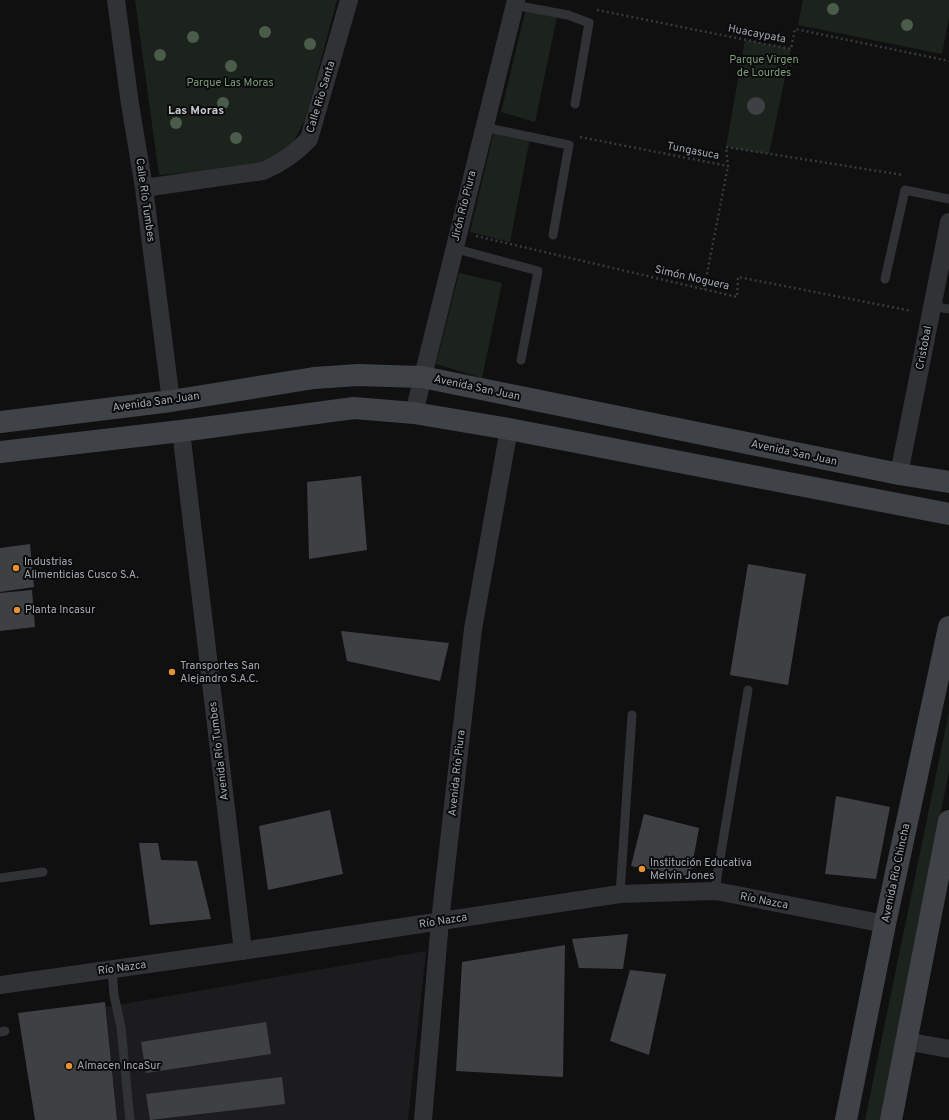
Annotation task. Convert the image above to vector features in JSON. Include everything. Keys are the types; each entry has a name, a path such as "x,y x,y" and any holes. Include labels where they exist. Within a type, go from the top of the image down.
{"street":[{"name":"Calle Río Tumbes","path":"116,0 130,104 144,188 171,401"},
{"name":"Calle Rio Santa","path":"144,188 263,171 280,164 295,154 309,139 349,0"},
{"name":"Jirón Río Piura","path":"414,413 455,240 515,2"},
{"name":"Cristobal","path":"899,474 937,310 949,222"},
{"name":"Avenida San Juan","path":"0,422 171,401 314,378 358,375 422,377 899,474 949,482"},
{"path":"0,452 181,432 354,408 414,413 510,429 949,514"},
{"name":"Avenida Río Piura","path":"423,1120 440,921 473,629 510,429"},
{"name":"Avenida Río Tumbes","path":"181,432 243,951"},
{"name":"Avenida Rio Chincha","path":"846,1120 885,924 946,665 949,627"},
{"path":"891,1120 905,1041 949,821"},
{"name":"Río Nazca","path":"0,985 243,951 620,894 716,891 885,924"},
{"path":"905,1041 949,1049"}],"lane":[{"path":"515,2 568,15 589,23 575,104"},
{"path":"484,127 569,146 553,235"},
{"path":"885,279 905,190 949,199"},
{"path":"455,240 538,271 521,360"},
{"path":"716,891 718,869 748,690"},
{"path":"620,894 632,715"},
{"path":"0,878 44,872"},
{"path":"112,970 114,996 121,1027 130,1120"}],"path":[{"name":"Huacaypata","path":"591,9 790,49 795,29 949,61"},
{"name":"Tungasuca","path":"579,137 728,166 726,147 910,176"},
{"path":"704,290 728,166"},
{"name":"Simón Noguera","path":"455,240 737,297 738,277 937,310"}],"shaded area":[{"path":"426,951 408,1120 117,1120 106,1007"}],"green space":[{"name":"Parque Las Moras","path":"135,0 337,0 305,120 292,145 271,160 240,168 159,175"},
{"path":"803,0 949,0 949,17 942,54 798,25"},
{"path":"527,4 558,12 535,122 501,112"},
{"name":"Parque Virgen de Lourdes","path":"745,40 791,49 769,154 726,147"},
{"path":"494,131 530,138 510,242 470,232"},
{"path":"459,273 502,283 482,378 436,364"},
{"path":"949,712 949,771 880,1120 865,1120"}],"building":[{"path":"752,97 760,97 765,102 763,113 760,115 752,115 747,110 747,102"},
{"path":"361,476 367,550 309,559 307,482"},
{"name":"Industrias Alimenticias Cusco S.A.","path":"30,544 34,587 0,592 0,548"},
{"path":"748,564 806,574 788,685 730,675"},
{"name":"Planta Incasur","path":"32,590 35,627 0,631 0,593"},
{"path":"341,631 449,643 440,681 347,661"},
{"path":"836,796 890,807 876,879 825,874"},
{"path":"330,810 343,874 268,890 259,826"},
{"path":"644,814 699,828 690,877 631,866"},
{"path":"139,843 158,843 161,860 197,861 211,919 150,925"},
{"path":"628,934 623,969 579,968 572,939"},
{"path":"565,945 563,1077 456,1071 462,962"},
{"path":"630,970 666,974 649,1055 610,1041"},
{"name":"Almacen IncaSur","path":"105,1002 117,1120 35,1120 18,1013"},
{"path":"266,1022 271,1054 146,1073 141,1042"},
{"path":"282,1077 285,1104 150,1120 146,1094"}],"place":[{"name":"Industrias Alimenticias Cusco S.A.","path":"16,568"},
{"name":"Planta Incasur","path":"17,610"},
{"name":"Transportes San Alejandro S.A.C.","path":"172,672"},
{"name":"Institución Educativa Melvin Jones","path":"642,869"},
{"name":"Almacen IncaSur","path":"69,1066"}],"district":[{"name":"Las Moras","path":"196,111"}]}
